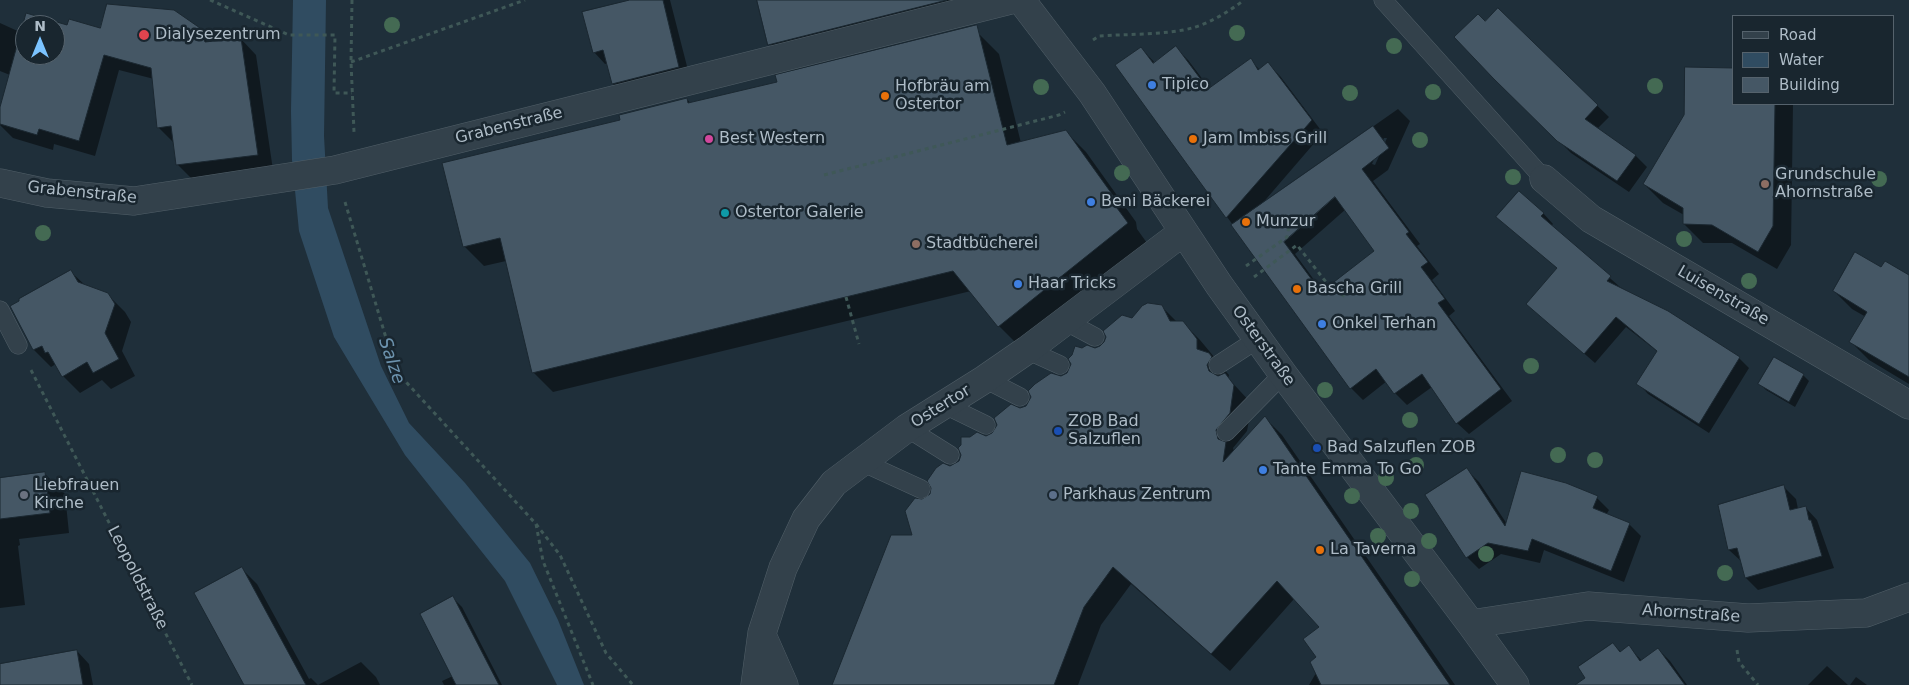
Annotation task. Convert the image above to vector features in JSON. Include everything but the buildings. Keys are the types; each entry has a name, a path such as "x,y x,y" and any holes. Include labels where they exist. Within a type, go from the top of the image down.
{"street":[{"name":"Grabenstraße","path":"0,183 47,193 134,201 277,180 345,167 1011,0"},
{"name":"Osterstraße","path":"1021,0 1092,93 1219,285 1283,374 1471,624 1514,685"},
{"name":"Luisenstraße","path":"1544,179 1591,219 1909,405"},
{"name":"Ostertor","path":"755,685 762,633 783,568 806,519 834,483 907,428 1027,350 1184,232"},
{"name":"Ahornstraße","path":"1471,624 1588,606 1748,618 1866,613 1909,597"},
{"path":"762,633 784,685"}],"lane":[{"path":"1383,0 1544,179"},
{"path":"0,310 18,345"},
{"path":"1066,320 1095,337"},
{"path":"1218,366 1258,339"},
{"path":"1027,350 1060,365"},
{"path":"1226,432 1283,374"},
{"path":"985,379 1020,397"},
{"path":"945,405 986,425"},
{"path":"907,428 950,455"},
{"path":"862,462 921,489"}],"path":[{"path":"210,0 289,35 335,35 334,93 352,93"},
{"path":"352,0 352,93 345,167 396,371 536,524 560,554 606,653 632,685"},
{"path":"351,62 526,0"},
{"path":"1066,60 1098,36 1153,33 1193,28 1232,10 1244,0"},
{"path":"824,175 1059,115 1092,93"},
{"path":"1259,257 1286,237 1291,215"},
{"path":"1267,267 1297,245 1326,282 1345,297"},
{"path":"846,297 859,344"},
{"name":"Leopoldstraße","path":"18,345 192,685"},
{"path":"536,524 543,561 593,685"}],"water":[{"path":"293,0 326,0 324,136 328,208 381,366 409,423 465,483 530,563 558,620 584,685 557,685 505,581 405,455 334,337 299,231 292,160"}],"place":[{"name":"Dialysezentrum","path":"144,35"},
{"name":"Tipico","path":"1152,85"},
{"name":"Hofbräu am Ostertor","path":"885,96"},
{"name":"Best Western","path":"709,139"},
{"name":"Jam Imbiss Grill","path":"1193,139"},
{"name":"Grundschule Ahornstraße","path":"1765,184"},
{"name":"Beni Bäckerei","path":"1091,202"},
{"name":"Ostertor Galerie","path":"725,213"},
{"name":"Munzur","path":"1246,222"},
{"name":"Stadtbücherei","path":"916,244"},
{"name":"Haar Tricks","path":"1018,284"},
{"name":"Bascha Grill","path":"1297,289"},
{"name":"Onkel Terhan","path":"1322,324"},
{"name":"ZOB Bad Salzuflen","path":"1058,431"},
{"name":"Bad Salzuflen ZOB","path":"1317,448"},
{"name":"Tante Emma To Go","path":"1263,470"},
{"name":"Liebfrauen Kirche","path":"24,495"},
{"name":"Parkhaus Zentrum","path":"1053,495"},
{"name":"La Taverna","path":"1320,550"}],"water label":[{"name":"Salze","path":"391,361"}]}
